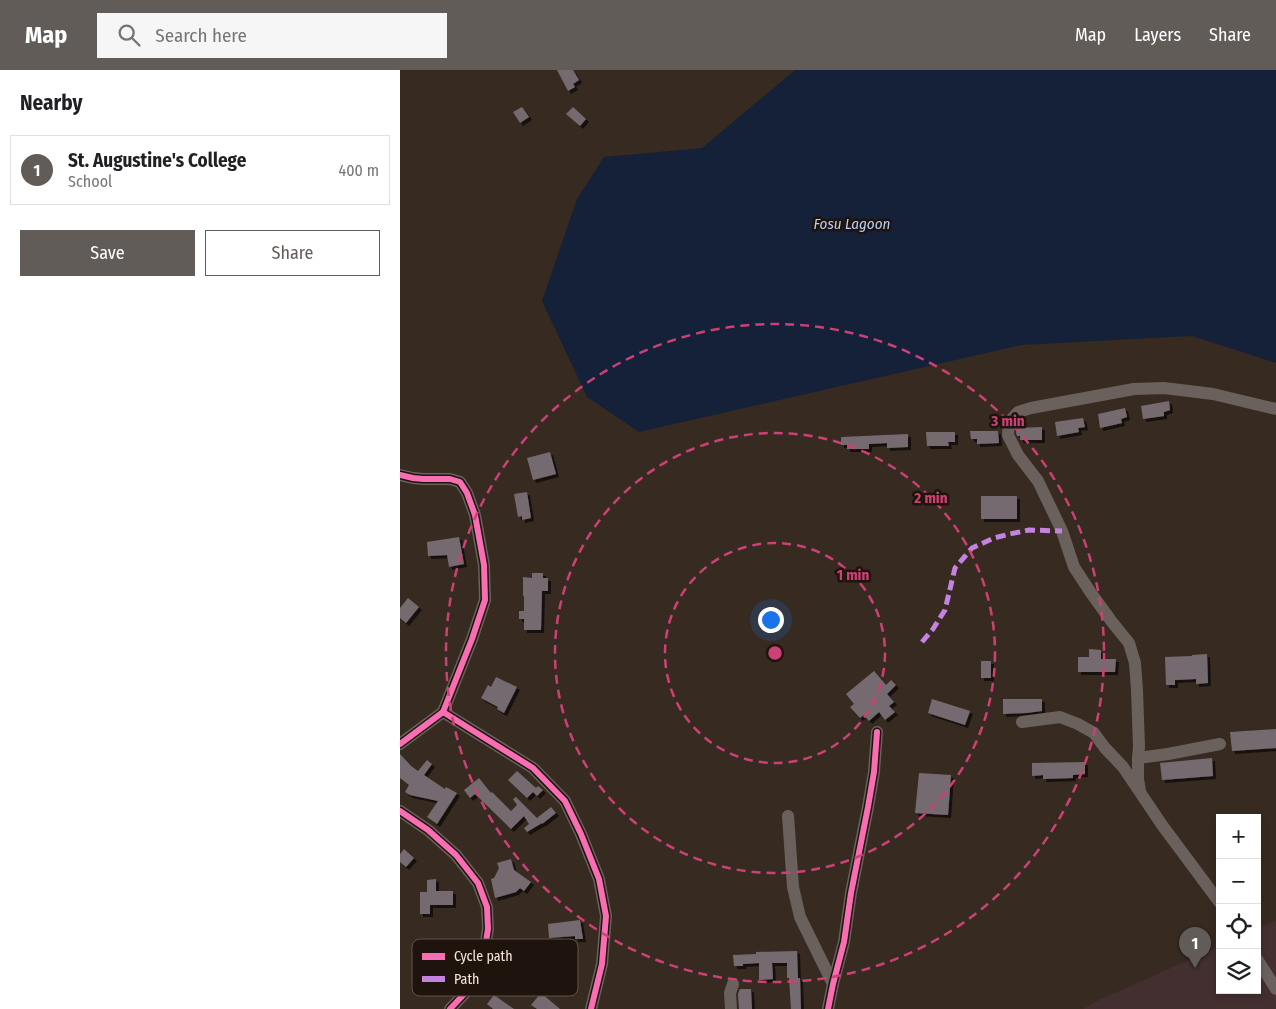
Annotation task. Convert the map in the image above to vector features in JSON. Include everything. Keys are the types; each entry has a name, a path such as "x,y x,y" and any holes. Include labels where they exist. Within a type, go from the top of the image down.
{"street":[{"path":"1140,791 1138,779 1137,690 1135,664 1129,642 1090,594 1074,567 1062,531 1038,481 1018,455 1008,435 1009,422 1018,412 1032,408 1134,389 1164,388 1214,394 1276,409"},
{"path":"400,475 423,479 450,479 460,482 467,493 475,515 484,565 485,600 472,640 442,712 400,744"},
{"path":"442,712 533,768 565,801 599,879 606,916 602,964 591,1009"},
{"path":"1022,722 1060,717 1094,733 1123,767 1162,825 1216,898"},
{"path":"828,1009 844,942 854,876 868,807 874,772 877,732"},
{"path":"1138,758 1220,744"},
{"path":"400,810 428,830 456,855 478,883 487,907 486,939"},
{"path":"788,816 794,887 800,917 833,984"},
{"path":"1261,965 1276,989"},
{"path":"731,1009 730,993 733,984"},
{"path":"450,1009 462,996"}],"shaded area":[{"path":"1276,920 1276,1009 1083,1009 1216,948 1216,994 1261,994 1261,927"}],"water":[{"name":"Fosu Lagoon","path":"795,70 1276,70 1276,363 1192,336 1021,345 639,432 587,397 542,301 577,199 604,157 702,148"}],"building":[{"path":"557,70 573,70 579,80 573,84 575,87 568,91"},
{"path":"522,107 529,117 520,123 513,112"},
{"path":"573,107 586,119 580,126 566,114"},
{"path":"1169,401 1170,410 1164,412 1164,416 1143,419 1141,406"},
{"path":"1125,408 1127,417 1121,419 1122,423 1100,428 1098,414"},
{"path":"1083,418 1085,427 1078,428 1079,432 1057,436 1055,422"},
{"path":"1042,427 1042,440 1020,440 1020,436 1017,436 1016,433 1017,428"},
{"path":"970,431 998,431 999,443 977,444 977,439 971,439"},
{"path":"926,432 955,432 955,442 948,442 949,446 927,446"},
{"path":"908,434 908,447 887,448 887,443 869,444 869,449 847,449 847,445 841,445 841,437"},
{"path":"550,452 556,474 533,480 527,458"},
{"path":"527,492 531,518 522,520 522,516 518,517 514,494"},
{"path":"981,496 1017,496 1017,519 981,519"},
{"path":"459,537 464,564 449,567 447,555 428,556 427,542"},
{"path":"532,573 543,573 543,578 548,578 548,591 542,591 541,630 524,630 524,619 519,619 519,611 524,611 523,577 532,578"},
{"path":"408,598 419,607 406,623 400,618 400,608"},
{"path":"1089,649 1101,650 1101,659 1116,659 1115,672 1078,672 1078,657 1089,657"},
{"path":"1207,654 1208,683 1196,684 1196,679 1175,680 1175,685 1166,685 1165,657"},
{"path":"981,661 991,661 991,678 981,678"},
{"path":"874,671 886,685 891,680 896,685 887,694 894,702 889,706 895,712 885,720 879,712 869,721 864,715 860,718 850,707 854,704 846,694"},
{"path":"496,677 517,687 504,713 497,709 498,707 481,698 488,685 491,687"},
{"path":"932,699 970,711 965,725 928,713"},
{"path":"1003,699 1042,699 1042,711 1003,714"},
{"path":"1276,729 1276,748 1232,751 1230,732"},
{"path":"400,754 418,771 427,760 432,764 424,775 445,789 446,787 457,793 437,824 427,817 438,801 410,795 405,792 409,785 400,778"},
{"path":"1212,758 1213,776 1162,780 1160,763"},
{"path":"1085,762 1085,774 1073,775 1073,778 1043,779 1043,775 1032,776 1032,763"},
{"path":"517,771 536,788 538,786 543,790 537,796 533,792 527,798 508,780"},
{"path":"919,773 951,775 948,815 915,813"},
{"path":"479,778 491,793 511,811 517,805 513,799 516,797 537,818 551,807 556,813 542,824 527,832 524,828 529,824 524,816 511,829 475,794 470,798 464,790"},
{"path":"404,849 414,858 406,867 400,862 400,854"},
{"path":"511,859 514,870 531,882 524,891 520,888 516,892 495,898 491,879 494,878 499,868 497,863"},
{"path":"436,879 436,891 453,891 453,905 430,905 430,914 420,914 420,892 427,892 427,880"},
{"path":"580,920 583,939 575,939 575,936 549,938 548,924"},
{"path":"797,951 801,1009 791,1009 787,963 772,963 773,979 759,980 759,963 734,966 733,955 756,954 756,952"},
{"path":"740,989 751,989 752,1009 739,1009 738,994"},
{"path":"493,996 495,996 514,1009 493,1009 487,1004"},
{"path":"538,996 545,996 560,1009 537,1009 531,1005"}],"marked path":[{"path":"922,642 945,610 955,568 972,548 994,538 1029,530 1062,531"}],"cycle path":[{"path":"400,475 423,479 450,479 460,482 467,493 475,515 484,565 485,600 472,639 443,712 400,744"},
{"path":"443,712 533,768 565,801 599,879 606,916 602,964 591,1009"},
{"path":"828,1009 844,942 851,893 868,807 874,772 877,732"},
{"path":"400,811 428,830 456,855 478,883 487,907 486,939"},
{"path":"450,1009 462,996"}],"place":[{"name":"St. Augustine's College","path":"1195,968"}]}
